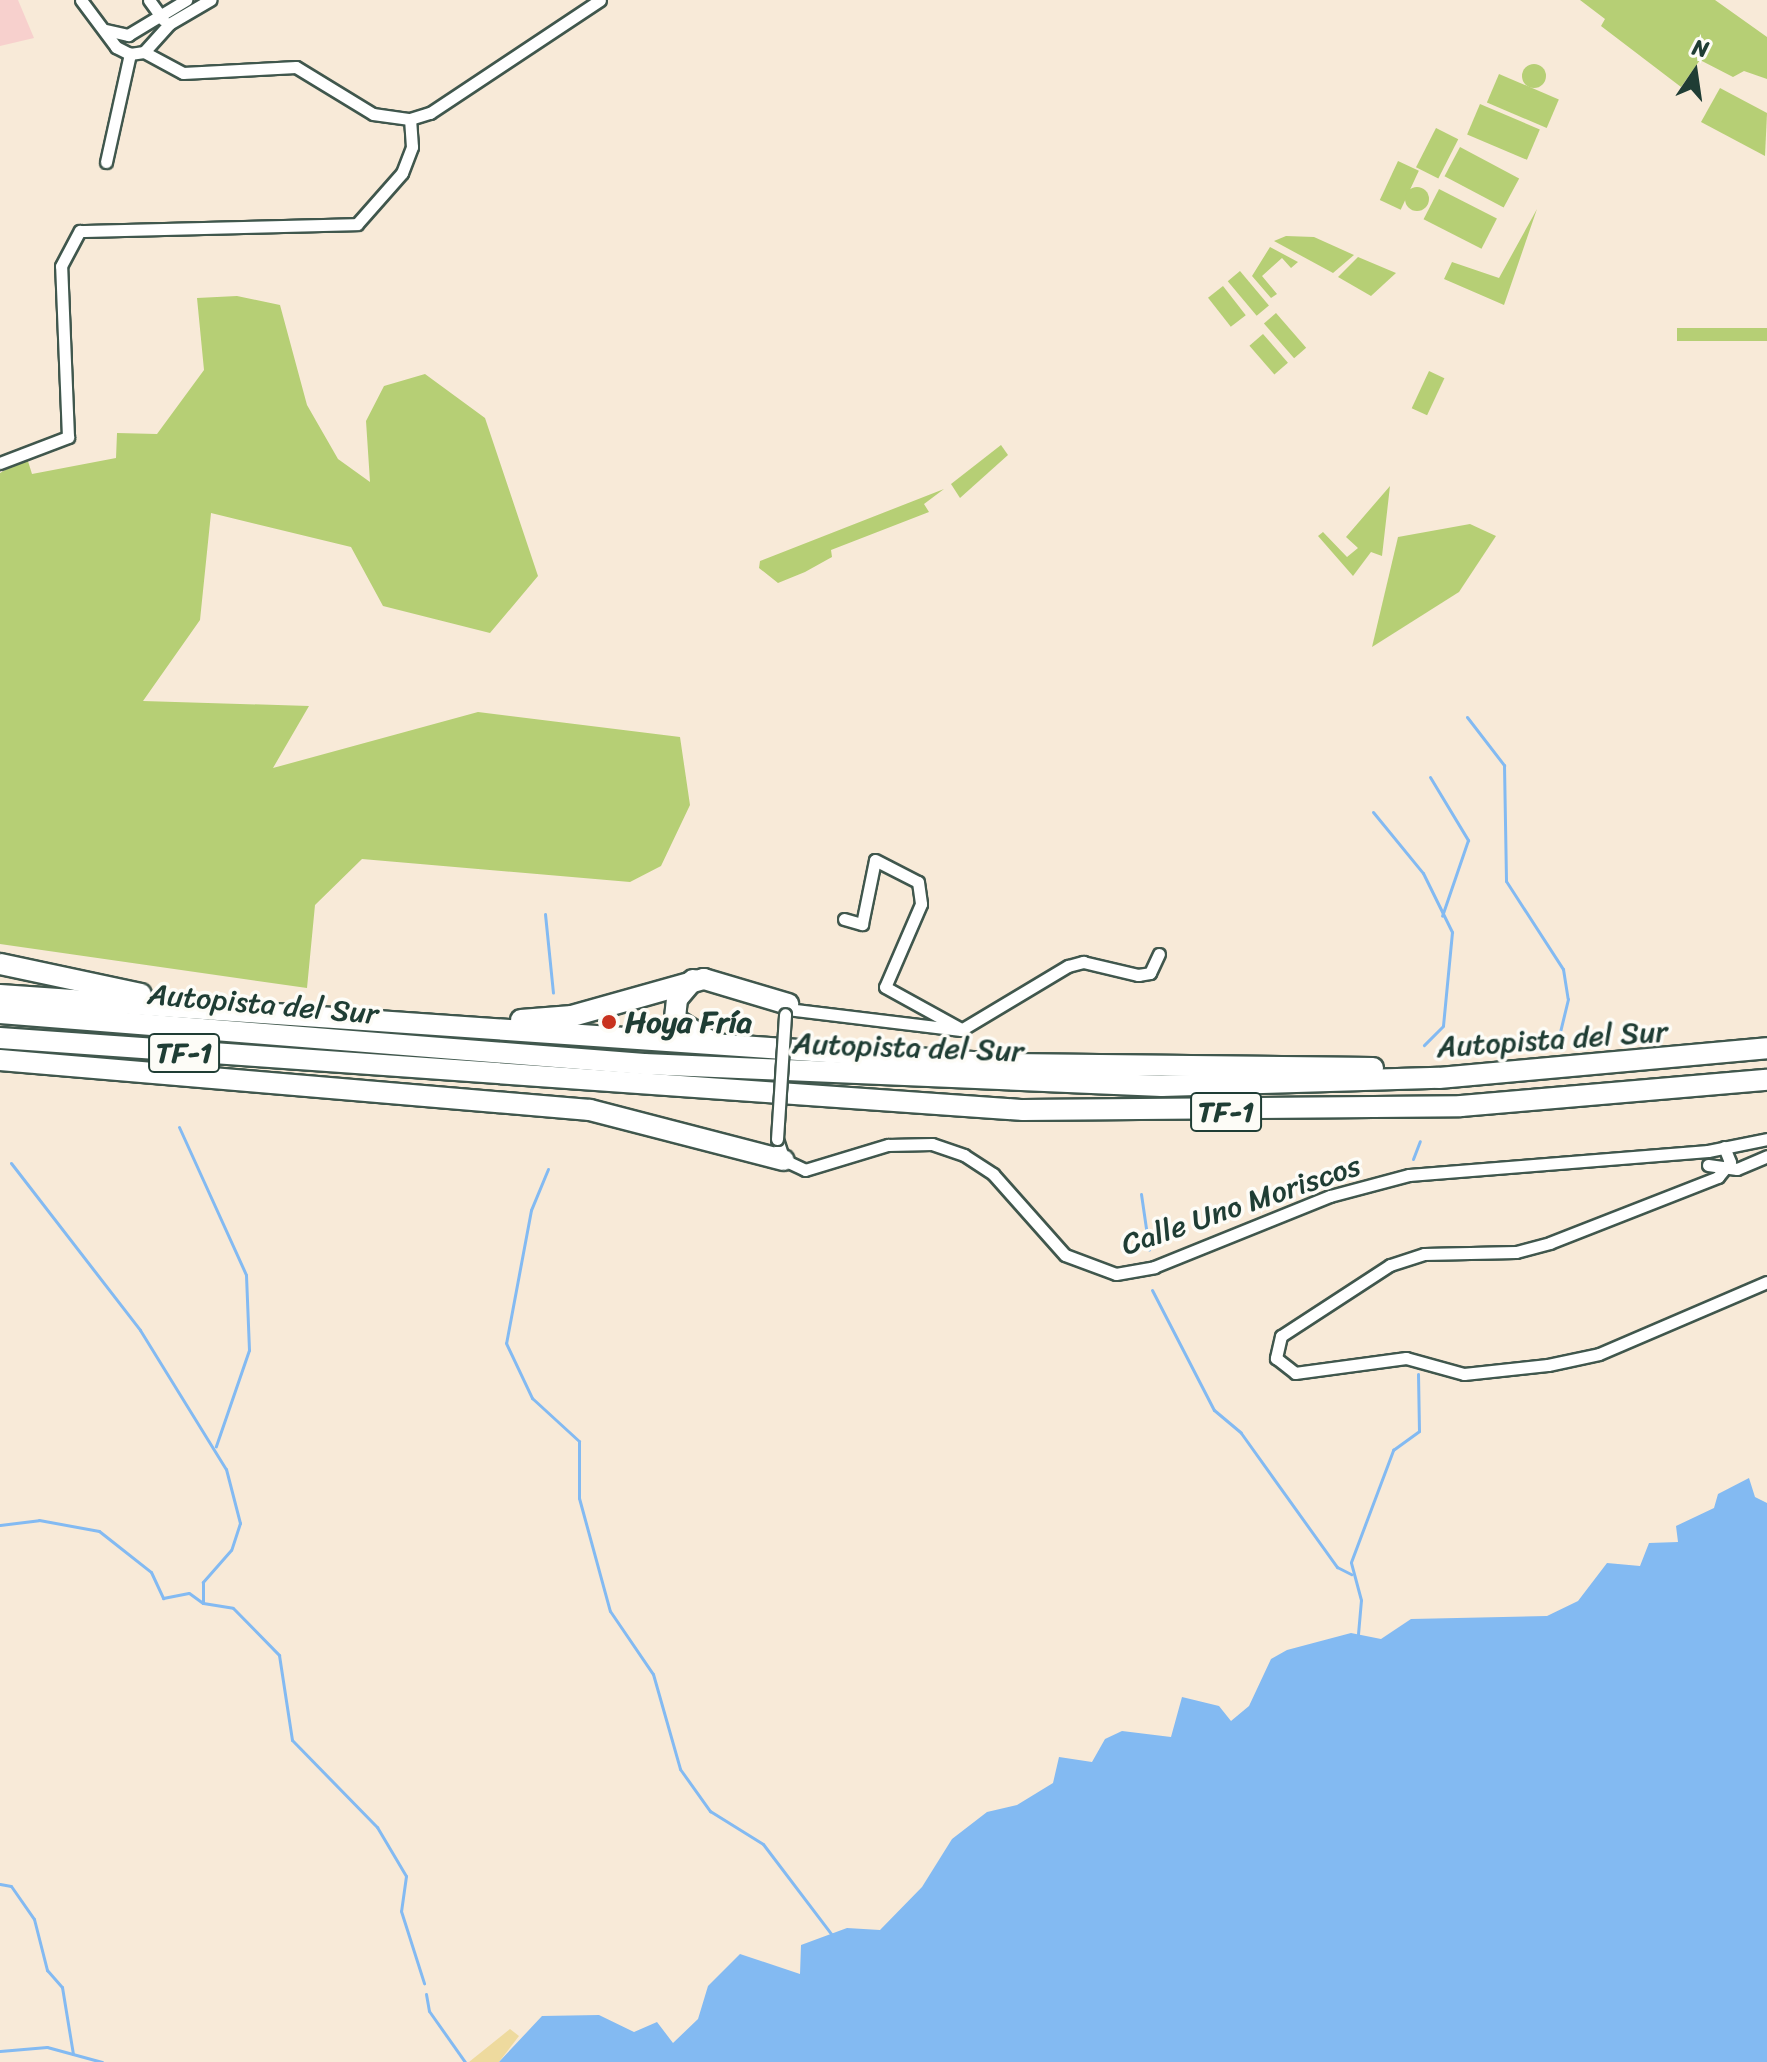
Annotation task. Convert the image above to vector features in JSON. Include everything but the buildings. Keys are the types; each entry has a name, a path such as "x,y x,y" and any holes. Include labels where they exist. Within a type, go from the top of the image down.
{"highway":[{"path":"0,964 220,1010"},
{"path":"465,1025 572,1016 693,980 728,983 787,1009"},
{"path":"693,980 677,999 681,1028 758,1049"},
{"path":"0,995 1002,1064 1577,1069"},
{"name":"Autopista del Sur","path":"0,1013 913,1080 1162,1086 1577,1069 1767,1048"},
{"name":"Autopista del Sur","path":"0,1038 861,1103 1159,1112 1461,1106 1767,1080"},
{"path":"0,1063 201,1076 590,1110 784,1160"},
{"path":"201,1076 369,1068"}],"street":[{"path":"81,0 127,52 144,52 183,73 296,67 351,104 410,119 430,113 600,0"},
{"path":"149,0 157,14 169,24"},
{"path":"106,30 128,35 157,14 186,0"},
{"path":"144,52 169,24 210,0"},
{"path":"106,162 128,35"},
{"path":"0,463 68,437 61,266 80,231 357,224 402,173 412,147 410,119"},
{"path":"844,919 862,924 875,860 918,882 921,904 885,987 961,1030"},
{"path":"784,1160 777,1139 787,1009 961,1030 1068,966 1083,962 1138,975 1150,973 1159,954"},
{"name":"Calle Uno Moriscos","path":"784,1160 818,1171 888,1145 948,1148 993,1174 1065,1255 1116,1274 1154,1267 1330,1196 1409,1175 1708,1151 1767,1139"},
{"path":"1723,1169 1731,1159 1724,1147"},
{"path":"1692,1185 1708,1165 1708,1151"},
{"path":"1767,1156 1723,1169 1692,1185 1530,1250 1401,1259 1281,1336 1276,1358 1295,1373 1406,1358 1464,1374 1548,1365 1599,1354 1767,1282"},
{"path":"1708,1165 1723,1169"}],"shaded area":[{"path":"0,0 18,0 34,38 0,46"}],"green space":[{"path":"1580,0 1715,0 1767,37 1767,79 1744,71 1733,77 1700,60 1681,87 1601,26 1605,19"},
{"path":"1534,64 1545,71 1546,76 1539,87 1534,88 1523,81 1522,76 1529,65"},
{"path":"1499,74 1559,99 1547,128 1487,103"},
{"path":"1720,88 1767,113 1765,156 1701,122"},
{"path":"1480,104 1540,129 1527,160 1467,134"},
{"path":"1436,128 1458,139 1438,179 1416,167"},
{"path":"1460,147 1519,178 1504,208 1445,176"},
{"path":"1398,161 1419,171 1401,210 1380,200"},
{"path":"1417,187 1428,194 1429,199 1422,210 1417,211 1406,204 1405,199 1412,188"},
{"path":"1439,189 1497,219 1481,249 1424,219"},
{"path":"1537,209 1504,305 1444,279 1452,262 1499,278"},
{"path":"1286,236 1314,237 1354,255 1333,273 1274,241"},
{"path":"1270,247 1298,262 1291,268 1282,258 1262,276 1277,294 1271,298 1252,276"},
{"path":"1358,257 1396,273 1371,296 1338,277"},
{"path":"1240,271 1269,305 1257,316 1228,281"},
{"path":"1223,286 1246,315 1231,327 1208,298"},
{"path":"237,296 280,305 307,405 338,459 370,482 366,421 384,386 425,374 485,418 538,576 490,633 383,606 351,547 211,513 200,620 143,701 309,706 273,768 478,712 680,737 690,805 661,866 630,882 362,859 315,905 307,988 0,944 0,473 27,458 32,474 116,458 117,433 157,434 204,370 197,298"},
{"path":"1276,313 1306,348 1294,358 1264,323"},
{"path":"1677,328 1767,328 1767,341 1677,341"},
{"path":"1263,334 1288,363 1274,374 1249,346"},
{"path":"1429,371 1444,378 1427,415 1412,408"},
{"path":"1001,445 1008,455 960,498 951,484"},
{"path":"1390,486 1382,556 1371,552 1353,576 1318,536 1323,532 1347,557 1358,548 1346,537"},
{"path":"944,489 924,504 929,512 831,550 832,557 805,572 778,583 759,568 760,561"},
{"path":"1470,524 1496,536 1459,592 1372,647 1398,537"}],"sand":[{"path":"510,2029 519,2036 499,2062 469,2062"}],"water":[{"path":"1749,1478 1755,1497 1767,1503 1767,2062 499,2062 542,2016 599,2015 634,2032 657,2022 673,2043 698,2019 708,1986 740,1954 800,1974 801,1945 847,1928 880,1930 922,1887 952,1839 987,1812 1017,1805 1053,1783 1059,1757 1092,1762 1105,1739 1122,1731 1171,1737 1182,1697 1219,1706 1231,1721 1249,1706 1271,1659 1287,1650 1351,1633 1381,1639 1411,1619 1547,1616 1578,1601 1607,1563 1640,1566 1649,1543 1678,1542 1676,1526 1714,1508 1718,1494"}],"waterway":[{"path":"1467,717 1504,765 1506,881 1563,969 1568,999 1558,1040"},
{"path":"1430,777 1468,840 1442,916"},
{"path":"1373,812 1423,873 1452,932 1443,1026 1424,1045"},
{"path":"545,914 553,993"},
{"path":"179,1127 246,1275 249,1350 216,1446"},
{"path":"1413,1159 1420,1141"},
{"path":"11,1163 140,1330 226,1469 240,1523 231,1550 203,1582 203,1603 233,1608 279,1655 292,1740 377,1827 406,1876 401,1911 424,1983"},
{"path":"548,1169 531,1210 506,1343 532,1398 579,1441 579,1498 610,1611 653,1674 680,1769 710,1811 763,1844 832,1935"},
{"path":"1141,1194 1149,1249"},
{"path":"1152,1290 1214,1410 1241,1433 1337,1567 1351,1574"},
{"path":"1358,1634 1361,1600 1351,1562 1393,1450 1419,1431 1418,1374"},
{"path":"0,1525 39,1520 99,1531 151,1572 163,1598 189,1593 203,1603"},
{"path":"0,1884 11,1886 34,1919 47,1970 62,1987 73,2054"},
{"path":"426,1994 429,2011 465,2062"},
{"path":"0,2051 47,2047 102,2062"}],"place":[{"name":"Hoya Fría","path":"609,1022"}]}
